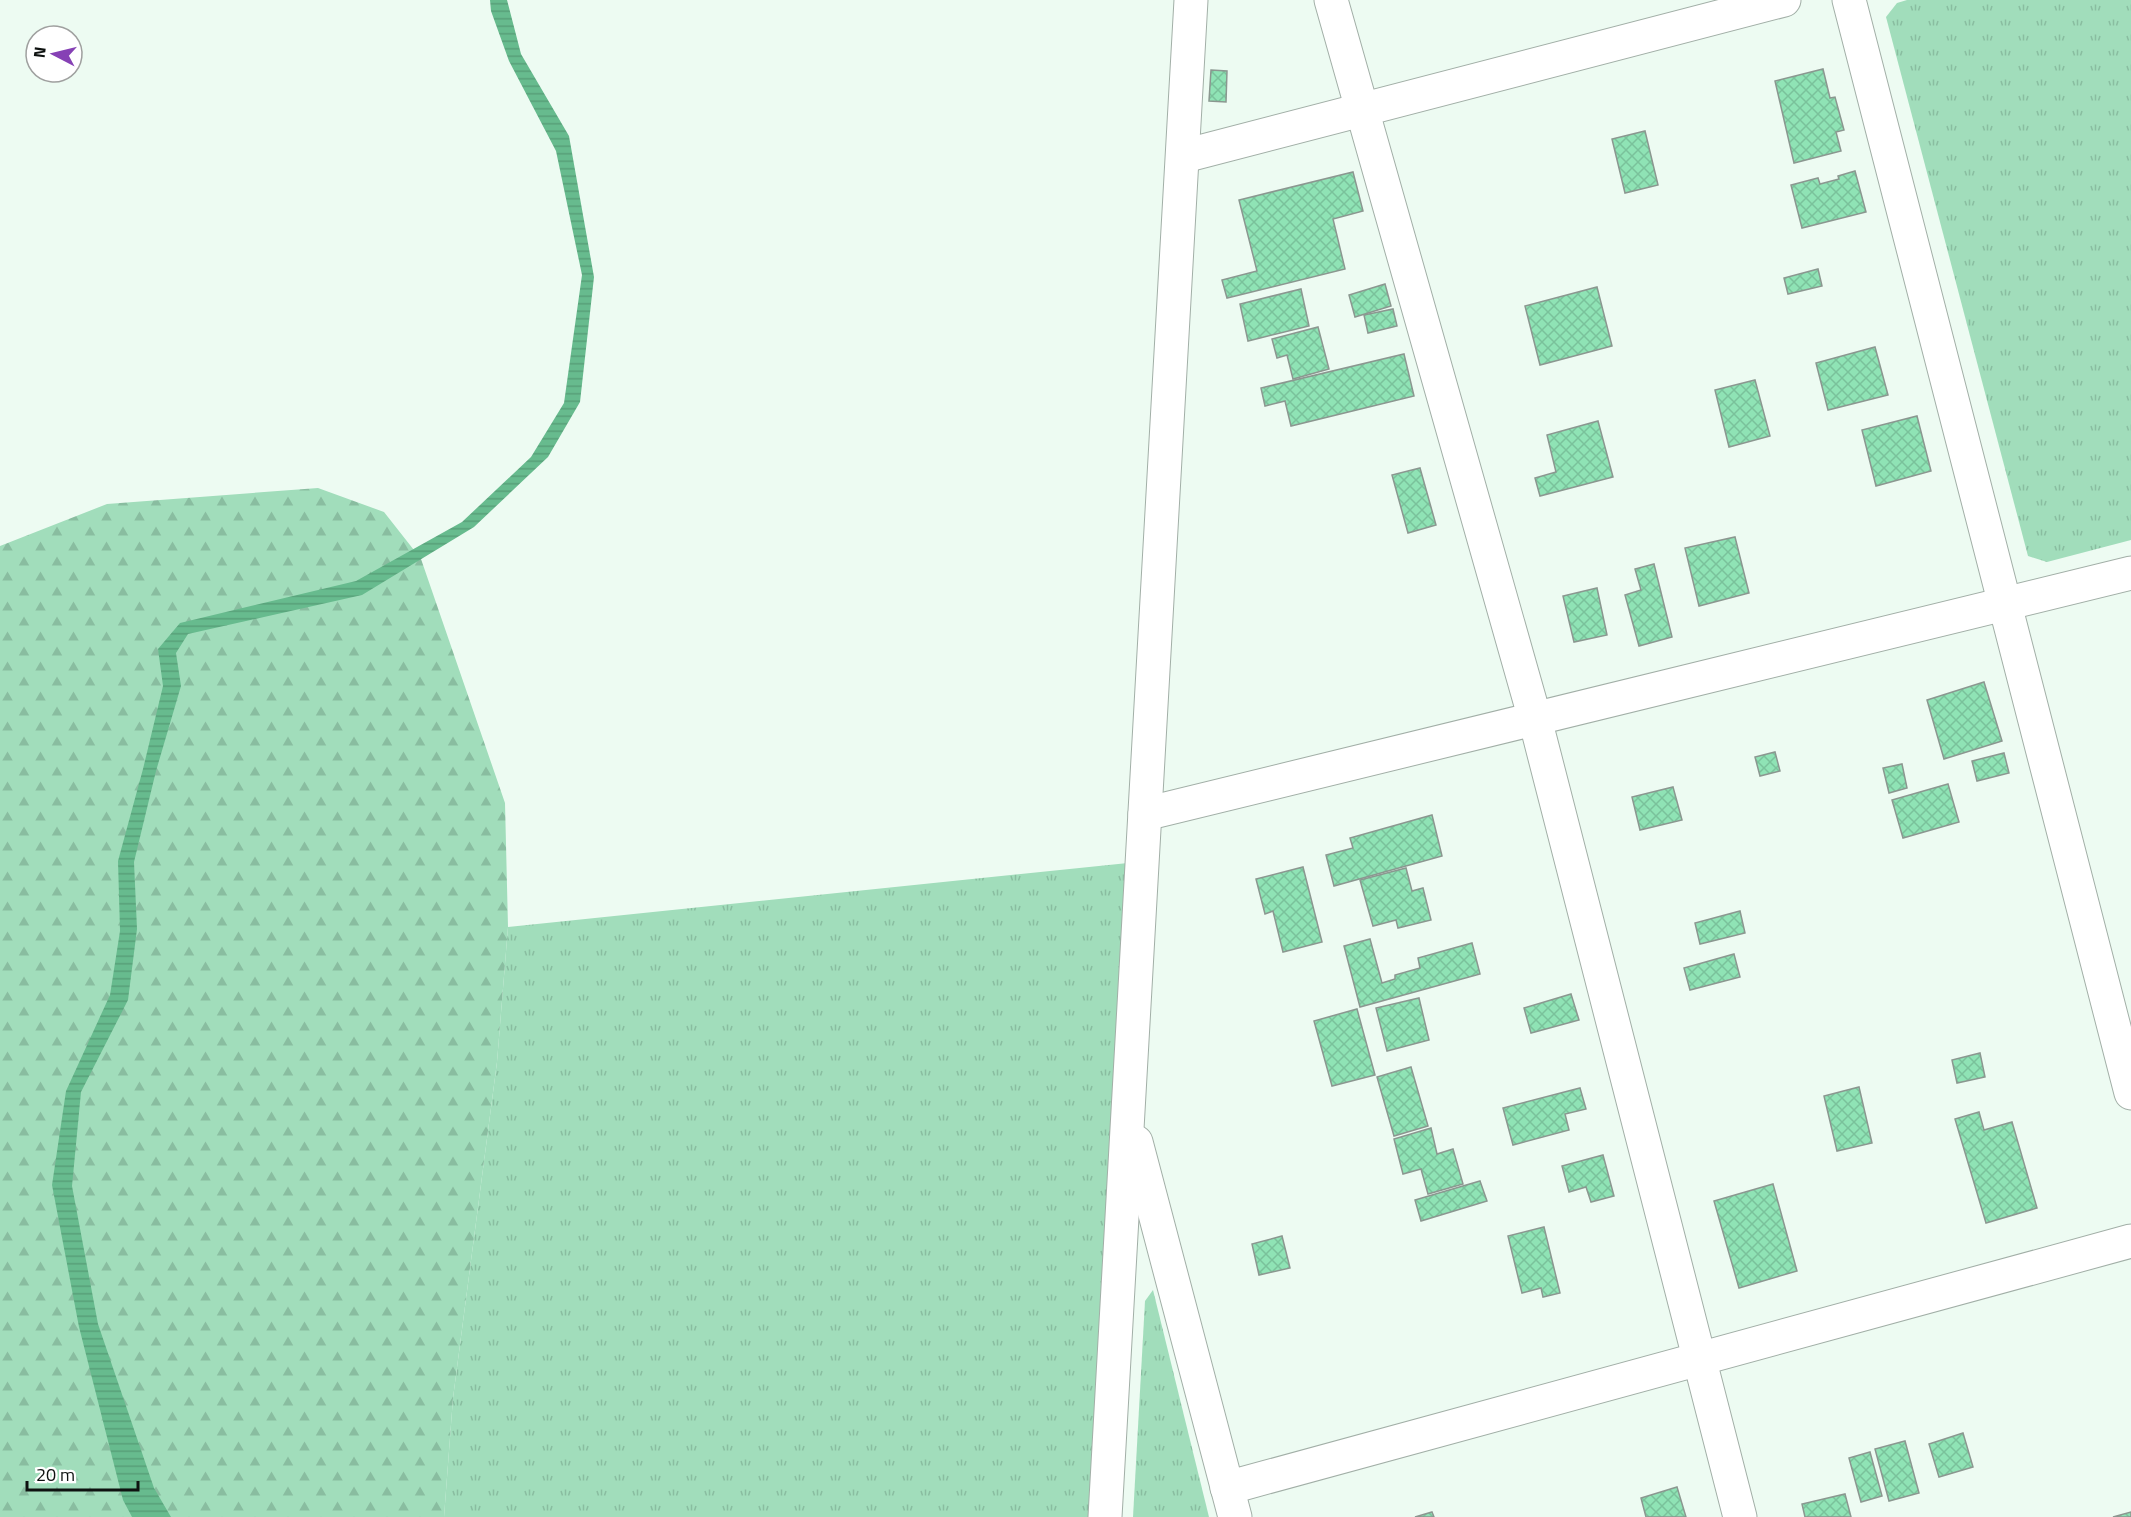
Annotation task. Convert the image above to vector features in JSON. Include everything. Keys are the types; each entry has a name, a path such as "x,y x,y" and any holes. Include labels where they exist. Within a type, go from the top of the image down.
{"street":[{"path":"1105,1517 1184,156 1191,0"},
{"path":"1330,0 1535,718 1740,1517"},
{"path":"1184,156 1784,0"},
{"path":"1849,0 2131,1093"},
{"path":"1145,814 2131,573"},
{"path":"1129,1113 1231,1502 1699,1359 2131,1241"}],"green space":[{"path":"1907,0 2131,0 2131,540 2047,562 2028,556 1886,17 1897,3"},
{"path":"318,488 384,512 421,559 505,803 508,927 497,1062 453,1398 444,1517 0,1517 0,546 107,504"},
{"path":"1128,863 1092,1517 444,1517 453,1398 497,1062 508,927"},
{"path":"1153,1290 1209,1517 1133,1517 1145,1301"}],"shaded area":[{"path":"490,0 507,0 521,54 569,136 594,277 580,402 548,457 474,527 362,595 188,634 176,653 181,686 156,771 134,862 137,929 128,1000 81,1092 72,1186 98,1324 154,1488 171,1517 132,1517 123,1500 79,1327 52,1185 66,1091 110,995 120,931 118,861 163,686 158,649 180,623 356,581 462,522 531,457 564,403 582,275 556,151 509,61 491,11"}],"building":[{"path":"1823,69 1830,98 1835,97 1844,130 1836,132 1841,151 1794,163 1775,81"},
{"path":"1211,70 1227,71 1226,102 1209,101"},
{"path":"1645,131 1658,185 1625,193 1612,139"},
{"path":"1855,171 1866,212 1802,228 1791,185 1818,178 1820,184 1839,179 1838,176"},
{"path":"1353,172 1363,211 1333,219 1345,269 1227,298 1222,280 1257,271 1239,200"},
{"path":"1818,269 1822,286 1788,294 1784,278"},
{"path":"1385,284 1391,306 1355,317 1349,295"},
{"path":"1597,287 1612,346 1540,365 1525,306"},
{"path":"1301,289 1309,326 1248,341 1240,304"},
{"path":"1393,309 1397,326 1368,333 1364,315"},
{"path":"1318,327 1329,369 1293,379 1287,355 1277,358 1272,339"},
{"path":"1875,347 1888,395 1828,410 1816,363"},
{"path":"1404,354 1414,396 1291,426 1285,401 1265,406 1261,388"},
{"path":"1755,380 1770,436 1729,447 1715,390"},
{"path":"1917,416 1931,471 1876,486 1862,430"},
{"path":"1598,421 1613,477 1540,496 1535,478 1556,472 1547,435"},
{"path":"1420,468 1436,525 1408,533 1392,475"},
{"path":"1735,537 1749,593 1699,606 1685,548"},
{"path":"1654,564 1672,637 1639,646 1625,595 1641,590 1635,569"},
{"path":"1597,588 1607,635 1574,642 1563,596"},
{"path":"1984,682 2002,741 1944,759 1927,700"},
{"path":"1775,752 1780,771 1760,776 1755,757"},
{"path":"2004,753 2009,773 1977,781 1972,761"},
{"path":"1902,764 1907,788 1889,793 1883,768"},
{"path":"1948,784 1959,822 1903,838 1892,800"},
{"path":"1673,787 1682,820 1640,830 1632,797"},
{"path":"1432,815 1442,856 1334,886 1326,855 1353,848 1350,838"},
{"path":"1303,867 1322,942 1283,952 1273,911 1265,914 1256,879"},
{"path":"1406,868 1412,891 1423,888 1431,920 1398,928 1396,920 1373,926 1360,880"},
{"path":"1740,911 1745,933 1700,944 1695,923"},
{"path":"1370,939 1382,983 1395,979 1395,975 1420,968 1418,958 1472,943 1480,974 1360,1007 1344,946"},
{"path":"1734,954 1740,977 1690,990 1684,968"},
{"path":"1571,994 1579,1020 1531,1033 1524,1008"},
{"path":"1419,998 1429,1040 1387,1051 1376,1008"},
{"path":"1357,1009 1375,1075 1332,1086 1314,1021"},
{"path":"1980,1053 1985,1077 1957,1083 1952,1060"},
{"path":"1411,1067 1428,1126 1394,1136 1377,1077"},
{"path":"1859,1087 1872,1143 1837,1151 1824,1096"},
{"path":"1580,1088 1586,1109 1565,1114 1569,1130 1513,1145 1503,1108"},
{"path":"1979,1112 1984,1130 2012,1122 2037,1208 1986,1223 1955,1119"},
{"path":"1431,1128 1437,1154 1453,1149 1463,1184 1428,1194 1421,1169 1403,1174 1394,1139"},
{"path":"1603,1155 1614,1196 1591,1202 1586,1187 1569,1192 1562,1166"},
{"path":"1480,1181 1487,1201 1421,1221 1415,1200"},
{"path":"1773,1184 1797,1271 1739,1288 1714,1201"},
{"path":"1544,1227 1560,1293 1543,1297 1541,1288 1522,1293 1508,1236"},
{"path":"1282,1236 1290,1268 1259,1275 1252,1244"},
{"path":"1963,1433 1973,1467 1939,1477 1929,1444"},
{"path":"1905,1441 1919,1493 1889,1501 1875,1449"},
{"path":"1870,1452 1882,1496 1861,1502 1849,1458"},
{"path":"1677,1487 1686,1517 1646,1517 1641,1498"},
{"path":"1845,1494 1851,1517 1805,1517 1802,1504"},
{"path":"1432,1512 1434,1517 1415,1517"},
{"path":"2131,1512 2131,1517 2113,1517"}]}
